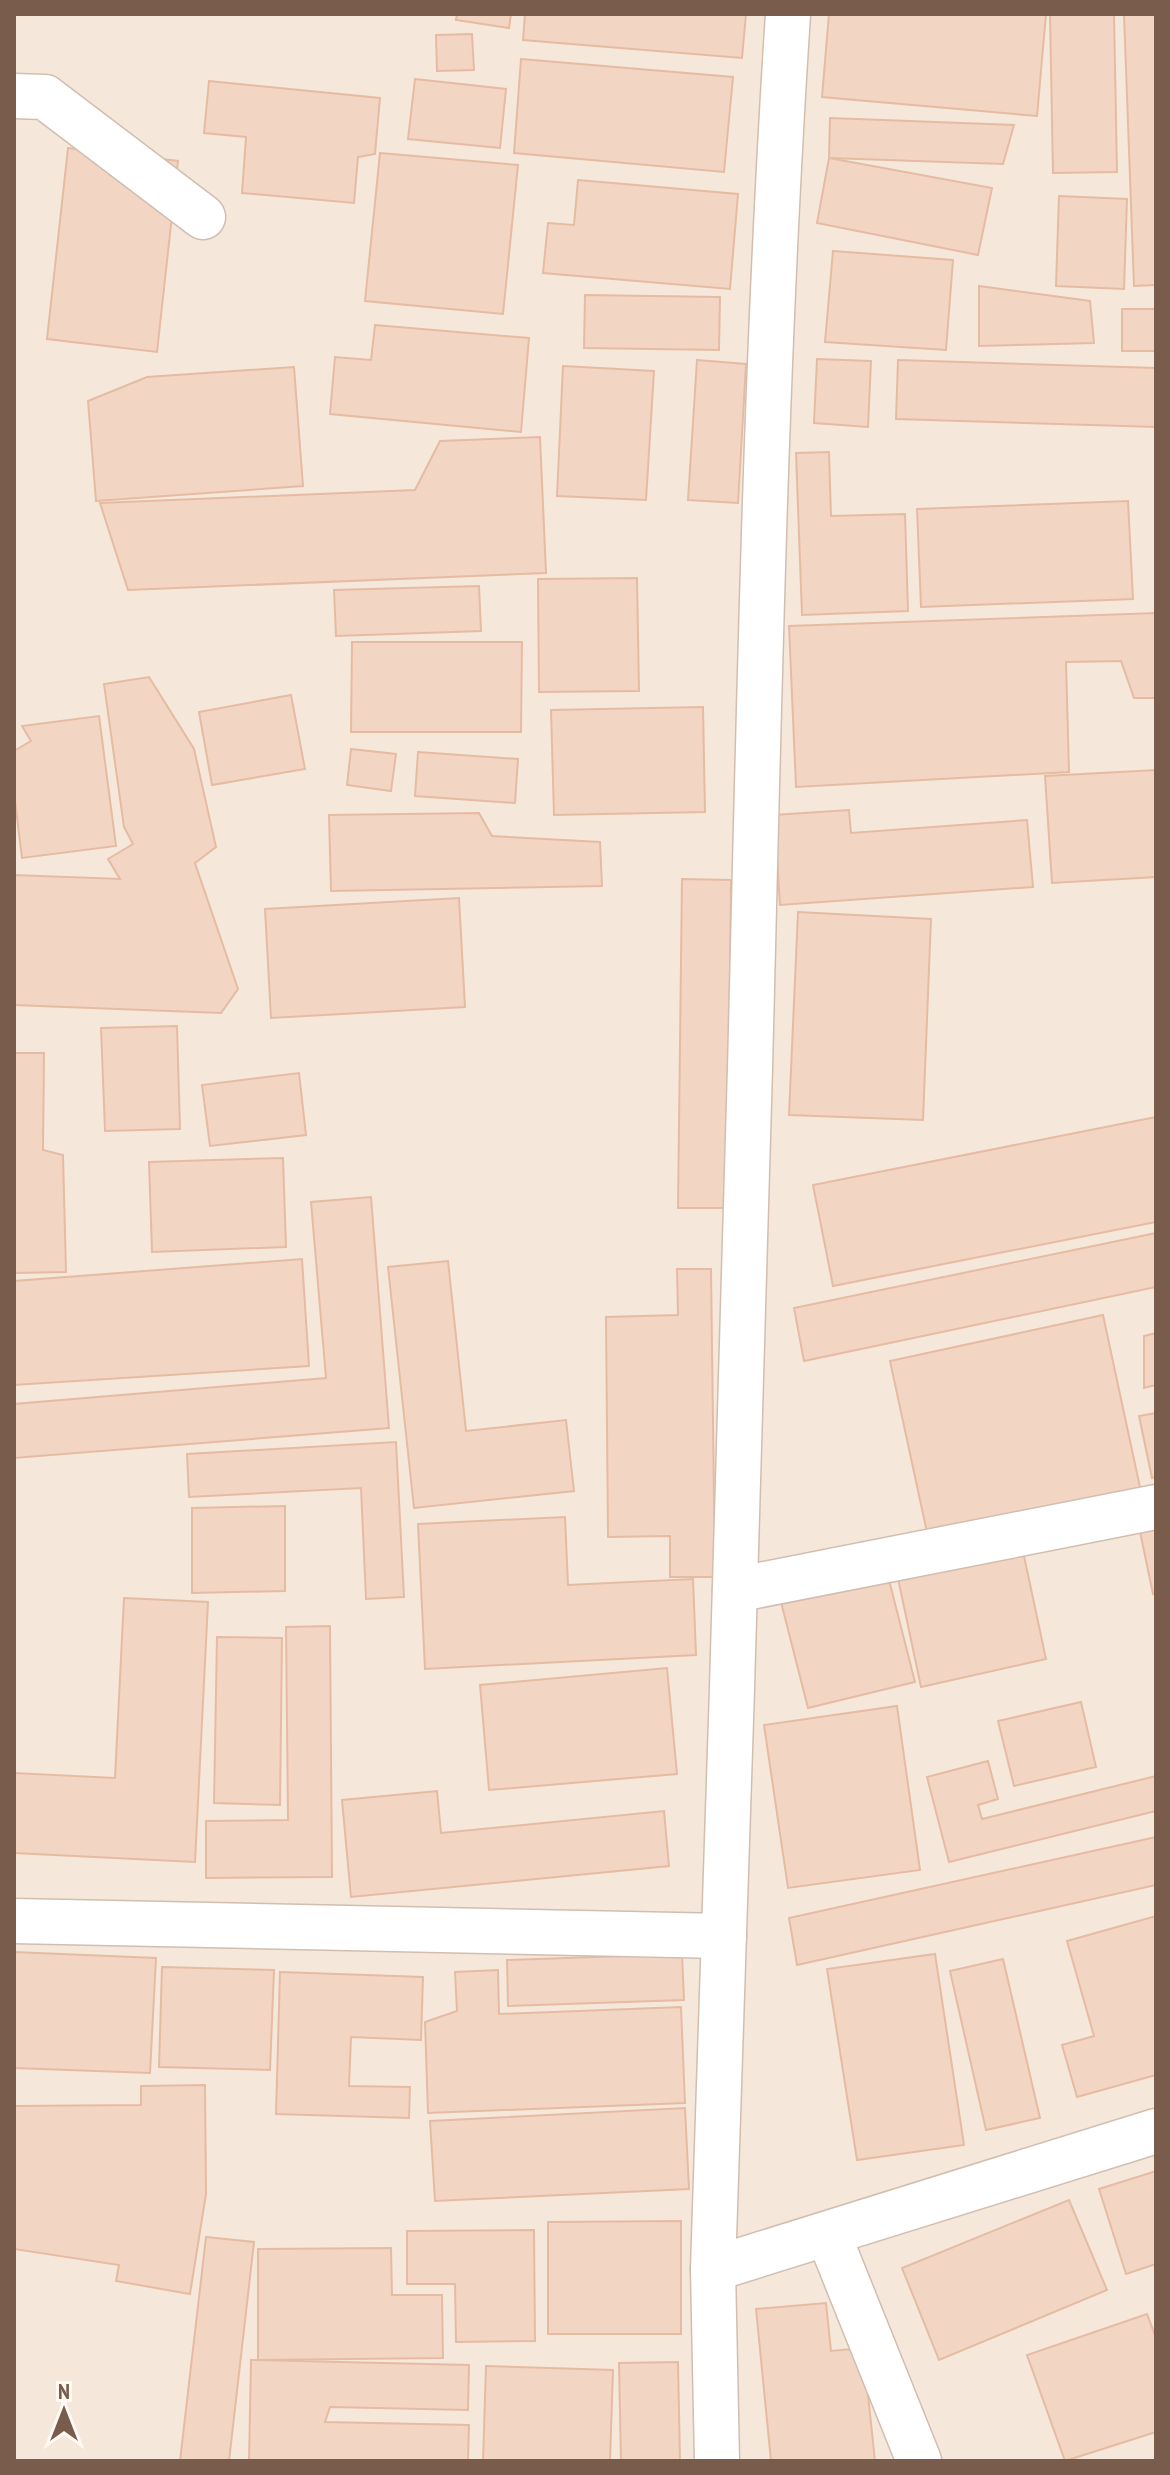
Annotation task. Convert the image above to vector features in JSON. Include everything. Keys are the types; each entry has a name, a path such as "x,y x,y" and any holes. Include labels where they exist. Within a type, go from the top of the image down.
{"street":[{"path":"717,2461 713,2269 735,1590 758,671 774,233 788,14"},
{"path":"14,96 45,97 203,217"},
{"path":"735,1590 1156,1507"},
{"path":"14,1921 724,1936"},
{"path":"713,2269 1156,2131"},
{"path":"828,2234 919,2461"}],"shaded area":[{"path":"14,14 1156,14 1156,2461 14,2461"}],"building":[{"path":"457,14 511,14 509,28 456,20"},
{"path":"525,14 746,14 742,58 523,40"},
{"path":"829,14 1046,14 1037,116 822,97"},
{"path":"1050,14 1114,14 1117,172 1053,173"},
{"path":"1124,14 1156,14 1156,285 1134,286"},
{"path":"472,34 474,70 437,71 436,35"},
{"path":"521,59 733,77 724,172 514,153"},
{"path":"415,79 506,89 500,148 408,139"},
{"path":"209,81 380,98 375,154 358,157 354,203 242,193 246,137 204,133"},
{"path":"830,118 1014,125 1003,164 829,158"},
{"path":"68,148 178,161 157,352 47,339"},
{"path":"380,153 518,165 503,314 365,301"},
{"path":"829,158 992,188 978,255 817,223"},
{"path":"578,180 738,194 730,289 543,273 548,223 574,225"},
{"path":"1059,196 1127,199 1124,289 1056,286"},
{"path":"833,251 953,260 946,350 825,342"},
{"path":"979,286 1090,301 1094,343 979,346"},
{"path":"585,295 720,297 719,350 584,348"},
{"path":"1122,309 1156,309 1156,351 1122,351"},
{"path":"375,325 529,338 521,432 330,414 335,357 371,360"},
{"path":"817,359 871,361 868,427 814,423"},
{"path":"697,360 746,364 738,503 688,500"},
{"path":"898,360 1156,368 1156,427 896,419"},
{"path":"563,366 654,371 646,500 557,496"},
{"path":"294,367 303,486 96,501 88,401 147,377"},
{"path":"540,437 546,573 128,590 100,503 415,490 440,441"},
{"path":"829,452 831,516 905,514 908,611 802,615 796,453"},
{"path":"1128,501 1133,599 921,607 917,509"},
{"path":"637,578 639,691 539,692 538,579"},
{"path":"479,586 481,631 336,636 334,590"},
{"path":"1156,613 1156,698 1134,698 1121,661 1066,662 1069,772 796,787 789,626"},
{"path":"352,642 522,642 521,732 351,732"},
{"path":"149,677 194,749 216,847 195,863 238,989 221,1013 14,1005 14,875 120,879 108,859 133,844 124,827 104,684"},
{"path":"291,695 305,769 212,785 199,712"},
{"path":"703,707 705,812 554,815 551,710"},
{"path":"99,716 116,846 22,858 14,793 14,751 31,741 22,726"},
{"path":"351,749 396,754 391,791 347,785"},
{"path":"418,752 518,759 515,803 415,796"},
{"path":"1156,770 1156,877 1052,883 1045,776"},
{"path":"849,810 851,833 1027,820 1033,887 780,905 774,815"},
{"path":"479,813 492,836 600,842 602,886 331,891 329,815"},
{"path":"682,879 731,880 728,1208 678,1208"},
{"path":"459,898 465,1007 271,1018 265,909"},
{"path":"798,912 931,919 923,1120 789,1115"},
{"path":"177,1026 180,1129 105,1131 101,1028"},
{"path":"14,1053 44,1053 43,1150 63,1155 66,1272 14,1273"},
{"path":"299,1073 306,1135 210,1146 202,1085"},
{"path":"1156,1117 1156,1222 833,1286 813,1185"},
{"path":"283,1158 286,1247 152,1252 149,1162"},
{"path":"371,1197 389,1428 14,1458 14,1404 326,1378 311,1202"},
{"path":"1156,1233 1156,1287 804,1361 794,1308"},
{"path":"302,1259 309,1366 14,1385 14,1281"},
{"path":"448,1261 466,1431 566,1420 574,1491 414,1508 388,1267"},
{"path":"677,1269 711,1269 715,1577 670,1577 670,1536 608,1537 606,1317 678,1315"},
{"path":"1103,1315 1141,1492 928,1537 890,1361"},
{"path":"1156,1333 1156,1385 1144,1388 1144,1336"},
{"path":"1156,1413 1156,1477 1152,1478 1139,1416"},
{"path":"396,1442 404,1597 366,1599 361,1488 189,1497 187,1454"},
{"path":"285,1506 285,1591 192,1593 192,1508"},
{"path":"565,1517 568,1585 693,1579 696,1655 425,1669 418,1524"},
{"path":"1156,1524 1156,1593 1153,1594 1139,1527"},
{"path":"1021,1542 1046,1659 921,1687 896,1569"},
{"path":"888,1576 915,1682 808,1708 781,1602"},
{"path":"124,1598 208,1602 195,1862 14,1853 14,1773 115,1778"},
{"path":"330,1626 332,1877 206,1878 206,1821 288,1820 286,1627"},
{"path":"217,1637 282,1638 280,1805 214,1803"},
{"path":"667,1668 677,1774 489,1790 480,1685"},
{"path":"1081,1702 1096,1767 1014,1786 998,1721"},
{"path":"897,1706 920,1870 788,1888 764,1725"},
{"path":"988,1761 998,1799 978,1805 982,1819 1156,1776 1156,1811 949,1862 927,1777"},
{"path":"437,1791 441,1833 664,1811 669,1866 351,1897 342,1800"},
{"path":"1156,1837 1156,1885 797,1965 789,1918"},
{"path":"1156,1916 1156,2075 1077,2097 1062,2045 1094,2036 1067,1941"},
{"path":"14,1952 156,1958 150,2073 14,2068"},
{"path":"682,1954 684,2000 508,2006 507,1960"},
{"path":"935,1954 964,2145 857,2160 827,1969"},
{"path":"1003,1959 1040,2118 986,2130 950,1971"},
{"path":"162,1967 274,1970 270,2070 159,2067"},
{"path":"498,1970 499,2014 681,2007 685,2103 428,2113 425,2022 457,2011 455,1972"},
{"path":"280,1972 423,1977 421,2040 351,2037 349,2086 410,2087 409,2118 276,2114"},
{"path":"205,2085 206,2194 190,2294 116,2281 119,2265 14,2249 14,2106 141,2105 141,2086"},
{"path":"685,2108 689,2189 435,2201 430,2121"},
{"path":"1156,2171 1156,2264 1126,2274 1099,2189"},
{"path":"1069,2200 1107,2290 939,2360 902,2268"},
{"path":"681,2221 681,2334 548,2334 548,2222"},
{"path":"534,2230 535,2341 456,2342 455,2284 407,2284 407,2231"},
{"path":"206,2237 254,2242 229,2461 180,2461"},
{"path":"391,2248 392,2295 442,2295 443,2358 258,2360 258,2249"},
{"path":"826,2303 831,2351 863,2348 875,2461 771,2461 756,2309"},
{"path":"1147,2314 1156,2338 1156,2432 1065,2461 1027,2355"},
{"path":"251,2360 469,2365 468,2410 330,2407 325,2422 469,2425 468,2461 249,2461"},
{"path":"678,2362 680,2461 621,2461 619,2363"},
{"path":"486,2366 613,2370 610,2461 483,2461"}]}
